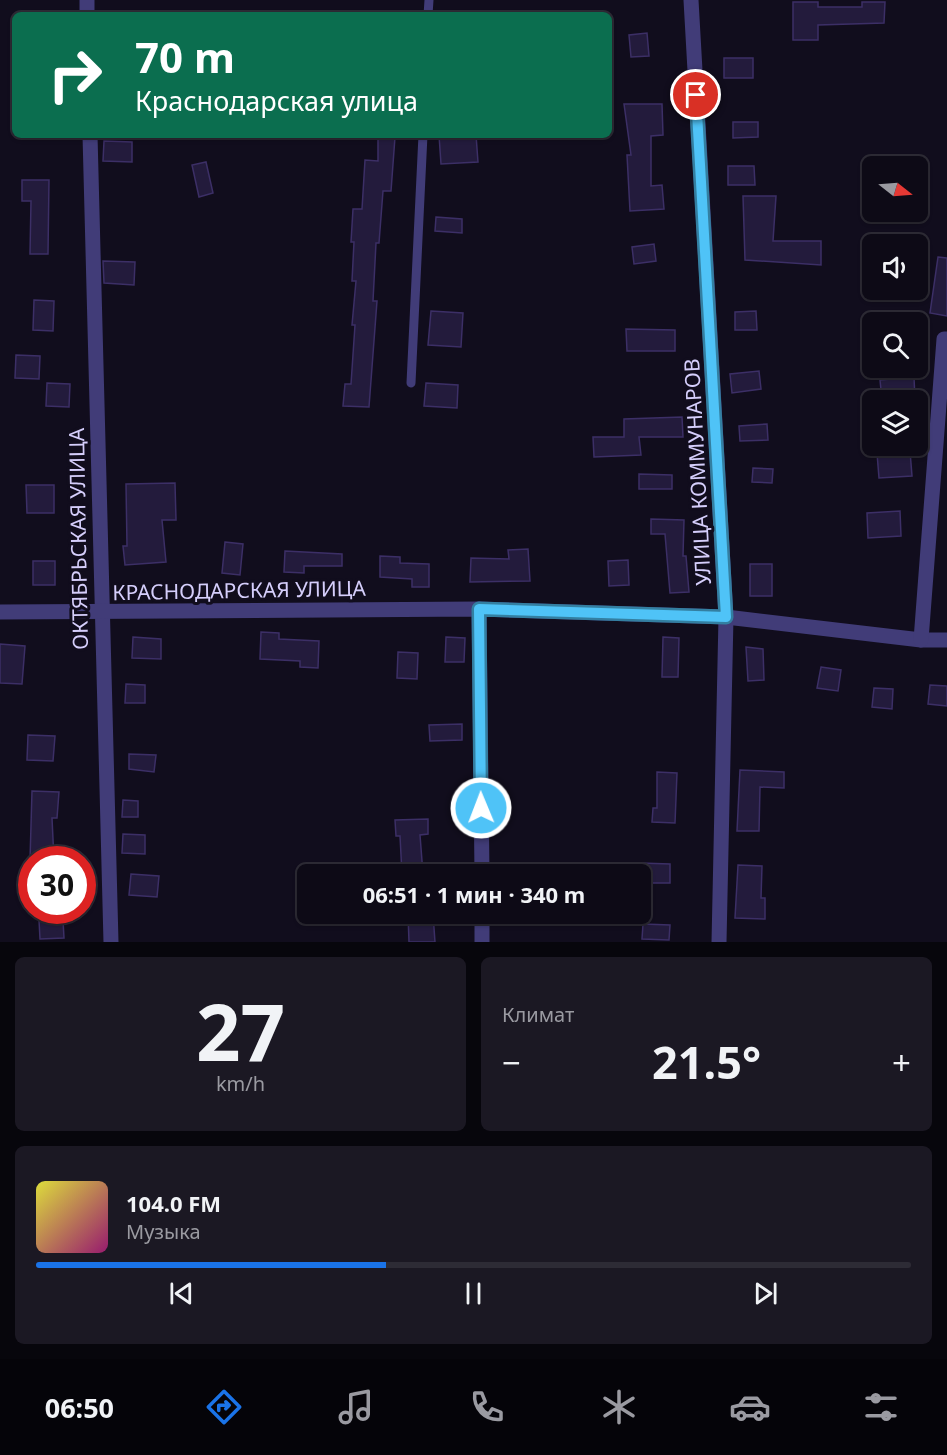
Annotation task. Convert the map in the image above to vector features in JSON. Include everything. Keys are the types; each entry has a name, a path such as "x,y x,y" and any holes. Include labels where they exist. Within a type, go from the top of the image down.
{"street":[{"name":"УЛИЦА КОММУНАРОВ","path":"691,0 726,617 719,942"},
{"name":"ОКТЯБРЬСКАЯ УЛИЦА","path":"90,138 100,613 111,942"},
{"path":"921,640 944,339 947,339"},
{"name":"КРАСНОДАРСКАЯ УЛИЦА","path":"0,612 100,613 138,609 479,609 726,617 921,640 947,640"},
{"path":"479,609 482,864"},
{"path":"482,924 482,942"}],"lane":[{"path":"411,383 423,138"}],"building":[{"path":"793,2 818,2 818,7 862,7 862,2 885,2 884,23 818,25 818,40 793,40"},
{"path":"647,33 649,56 631,57 629,35"},
{"path":"724,58 753,58 753,78 724,78"},
{"path":"624,104 662,104 663,135 651,136 651,186 662,185 664,209 630,211 627,155 631,155"},
{"path":"733,122 758,122 758,137 733,138"},
{"path":"378,138 395,138 391,191 383,191 379,243 376,243 373,301 377,301 369,407 343,406 345,384 351,384 355,325 352,325 356,281 352,281 353,209 362,209 365,160 378,161"},
{"path":"439,138 476,138 478,162 441,164"},
{"path":"104,141 132,142 132,162 103,161"},
{"path":"206,162 213,193 199,197 192,165"},
{"path":"728,166 754,166 755,185 728,185"},
{"path":"22,180 49,180 48,254 30,254 31,201 22,201"},
{"path":"743,196 776,196 773,241 821,241 821,265 745,260"},
{"path":"436,217 462,219 462,233 435,231"},
{"path":"654,244 656,261 634,264 632,247"},
{"path":"938,257 947,258 947,316 930,313"},
{"path":"103,261 135,262 134,285 104,283"},
{"path":"34,300 54,301 53,331 33,330"},
{"path":"431,311 463,313 461,347 428,345"},
{"path":"756,311 757,330 735,330 735,312"},
{"path":"626,329 675,330 675,351 627,351"},
{"path":"16,355 40,356 39,379 15,378"},
{"path":"759,371 761,389 732,393 730,374"},
{"path":"914,378 915,390 881,390 880,380"},
{"path":"47,383 70,384 69,407 46,406"},
{"path":"426,383 458,385 457,408 424,406"},
{"path":"682,417 683,437 639,437 641,455 594,457 593,437 624,437 624,419"},
{"path":"767,424 768,440 740,441 739,426"},
{"path":"877,456 910,456 912,476 879,478"},
{"path":"753,468 773,469 772,483 752,482"},
{"path":"639,474 672,475 672,489 639,489"},
{"path":"175,483 176,520 162,520 166,562 125,565 123,546 127,546 126,484"},
{"path":"26,485 54,485 54,513 27,513"},
{"path":"900,511 901,536 868,538 867,513"},
{"path":"651,519 684,520 683,556 686,556 689,592 670,593 665,534 651,534"},
{"path":"225,542 243,544 240,575 222,573"},
{"path":"528,549 530,581 470,582 471,558 509,559 508,550"},
{"path":"285,551 342,554 342,566 304,566 304,573 284,572"},
{"path":"380,556 400,557 400,563 429,564 429,587 412,587 412,579 380,577"},
{"path":"628,560 629,585 609,586 608,561"},
{"path":"33,561 55,561 55,585 33,585"},
{"path":"750,564 772,564 772,596 750,596"},
{"path":"261,632 279,633 279,639 319,641 318,668 300,667 300,661 260,659"},
{"path":"133,637 161,639 161,659 132,658"},
{"path":"446,637 465,638 464,662 445,662"},
{"path":"663,637 679,638 678,677 662,677"},
{"path":"0,644 25,646 22,684 0,683"},
{"path":"746,647 763,649 764,680 748,681"},
{"path":"398,652 418,653 417,679 397,678"},
{"path":"821,667 841,670 838,691 817,688"},
{"path":"126,684 145,685 145,703 125,703"},
{"path":"930,685 947,686 947,706 928,704"},
{"path":"874,688 893,689 892,709 872,707"},
{"path":"462,724 462,740 430,741 429,725"},
{"path":"28,735 55,736 53,761 27,760"},
{"path":"129,754 156,755 154,772 129,769"},
{"path":"740,770 784,772 784,788 760,787 759,831 737,831"},
{"path":"657,772 677,773 675,823 652,822 653,808 657,808"},
{"path":"32,791 59,792 57,818 52,818 53,846 30,846"},
{"path":"123,800 138,801 138,817 122,817"},
{"path":"428,819 428,834 420,835 422,864 401,864 400,836 396,836 395,820"},
{"path":"123,834 145,835 145,854 122,853"},
{"path":"640,863 670,864 670,883 651,883 651,864"},
{"path":"738,865 762,866 761,898 765,898 765,919 735,918"},
{"path":"131,874 159,876 157,897 129,895"},
{"path":"39,924 63,924 64,938 40,939"},
{"path":"408,924 434,924 435,942 409,942"},
{"path":"643,924 670,925 669,940 642,939"}],"route":[{"path":"481,808 479,609 726,617 696,95"}]}
